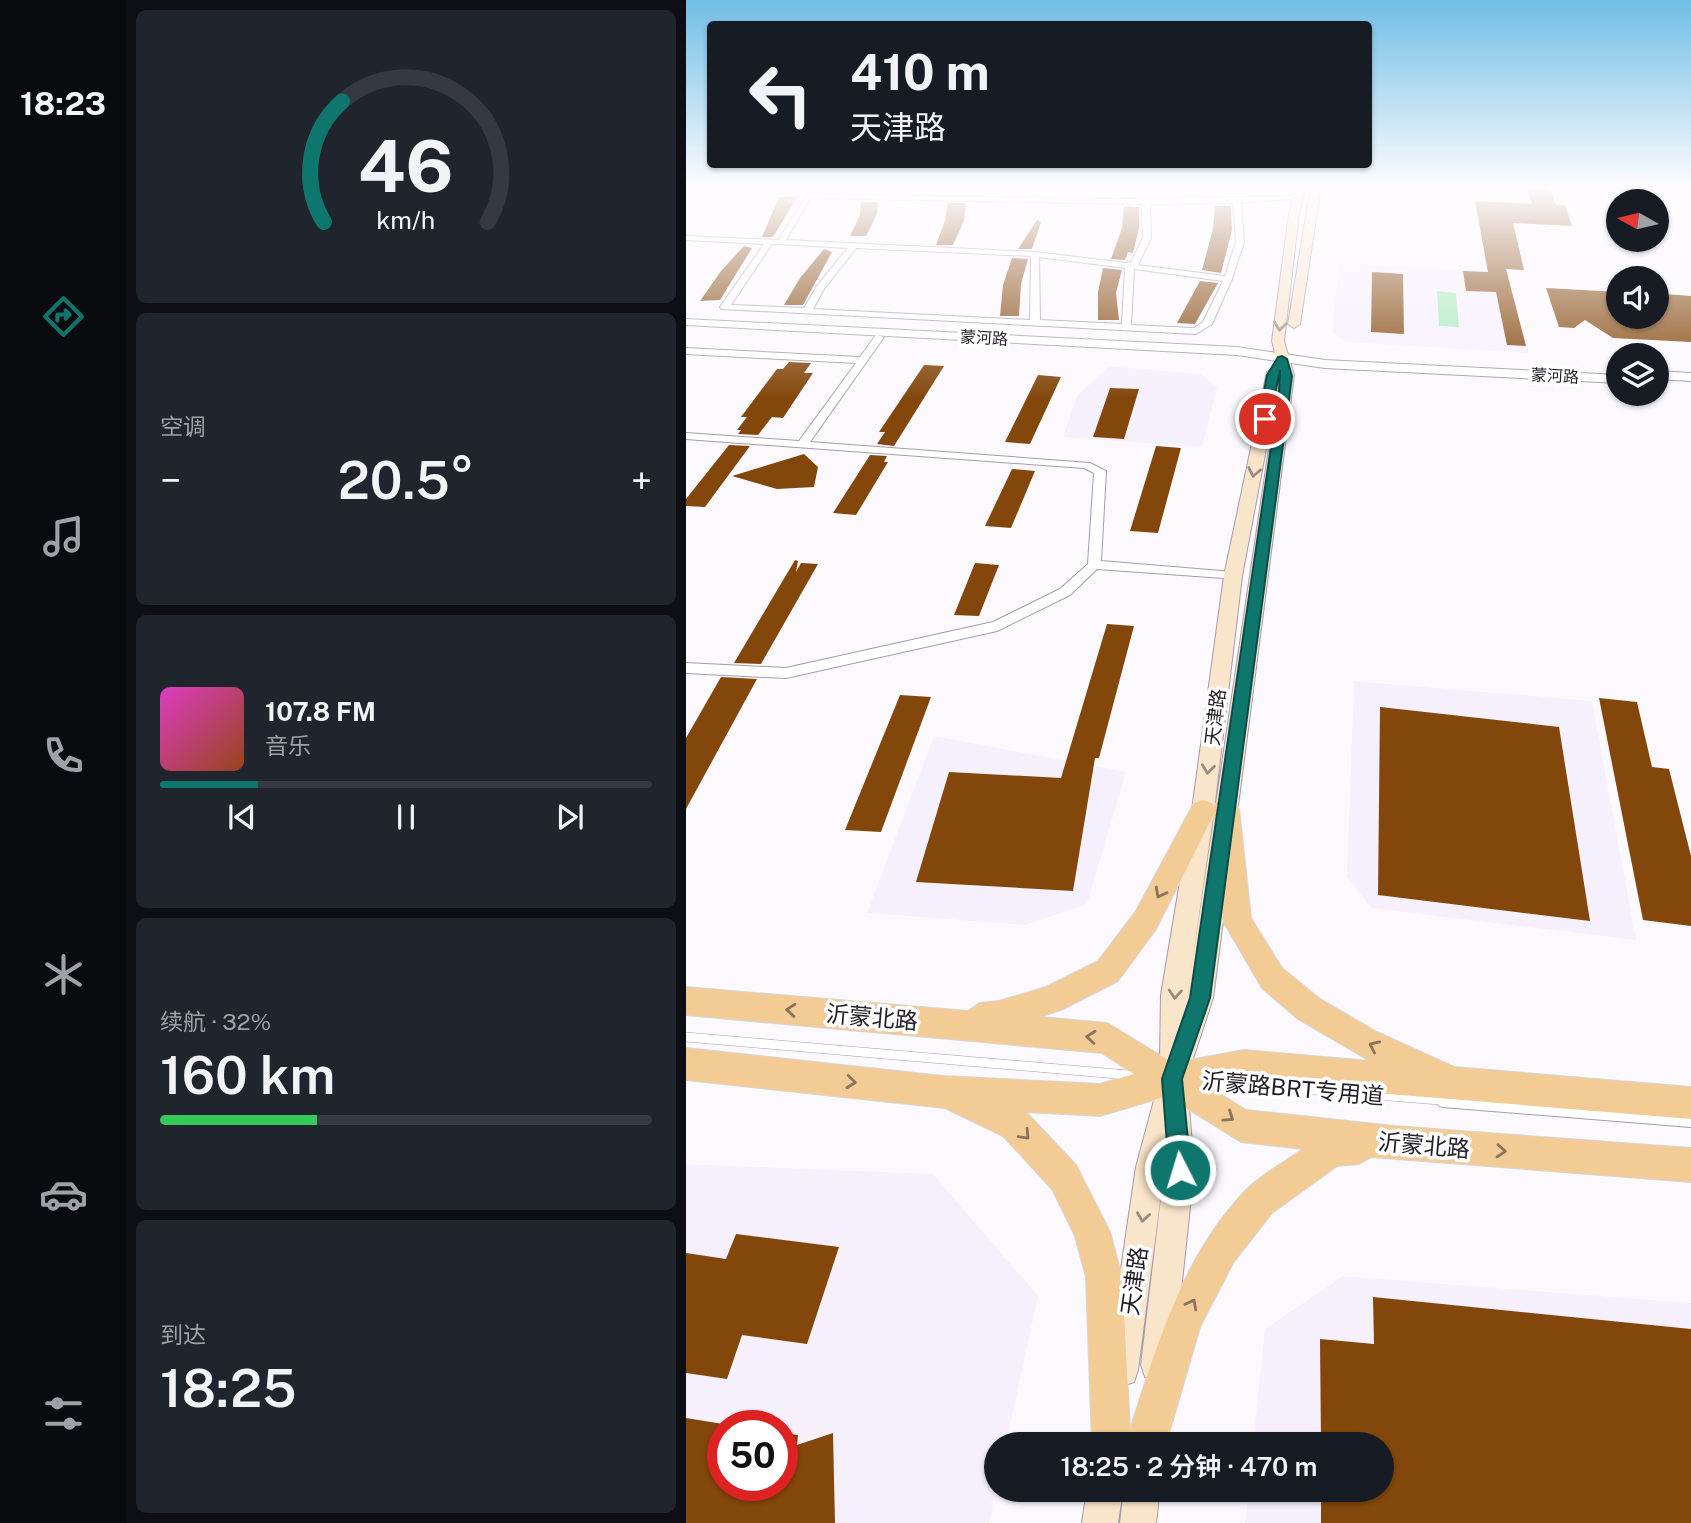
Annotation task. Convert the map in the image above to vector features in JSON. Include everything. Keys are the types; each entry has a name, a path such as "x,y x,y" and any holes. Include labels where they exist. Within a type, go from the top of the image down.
{"main road":[{"name":"天津路","path":"1289,345 1278,341 1290,257"},
{"name":"天津路","path":"1214,810 1286,384 1289,345 1304,257"},
{"name":"天津路","path":"1113,1432 1150,1167 1172,1079 1200,998 1233,576 1272,375 1289,345"},
{"path":"931,1022 999,1016 1052,999 1108,971 1146,920 1214,810"},
{"path":"1214,810 1237,921 1272,978 1308,1009 1366,1043 1459,1084"},
{"name":"沂蒙北路","path":"686,1001 1107,1038 1241,1126 1394,1143 1691,1165"},
{"path":"686,1064 943,1092 1100,1100 1172,1079 1244,1066 1691,1103"},
{"name":"天津路","path":"1149,1432 1180,1170 1172,1079"},
{"path":"943,1092 1015,1124 1064,1177 1092,1232 1104,1277 1111,1432"},
{"path":"1151,1432 1183,1322 1220,1250 1261,1201 1331,1150 1394,1143"},
{"path":"1100,1523 1103,1502"},
{"path":"1138,1523 1140,1502"}],"street":[{"path":"759,257 725,307 1196,331 1207,324 1235,257"},
{"path":"807,311 820,288 845,257"},
{"path":"1035,257 1035,323"},
{"path":"1062,257 1228,279"},
{"path":"1126,328 1132,265 1136,257"},
{"name":"蒙河路","path":"686,325 1237,351 1289,345 1325,365 1606,378"},
{"name":"蒙河路","path":"686,325 878,337 1289,345 1326,357 1606,372"},
{"path":"803,443 878,337"},
{"path":"686,351 862,360"},
{"path":"1669,376 1691,377"},
{"path":"1669,381 1691,382"},
{"path":"686,436 1086,465 1100,471 1094,565 1065,592 997,626 786,673 686,668"},
{"path":"1094,565 1233,576"}],"lane":[{"name":"沂蒙路BRT专用道","path":"686,1037 1691,1121"}],"shaded area":[{"path":"1339,263 1507,273 1528,353 1346,342 1332,332"},
{"path":"1109,366 1201,374 1217,387 1202,447 1063,437 1077,396"},
{"path":"1354,681 1592,701 1636,940 1371,908 1347,876"},
{"path":"934,736 1126,772 1087,904 1026,925 867,913"},
{"path":"686,1164 933,1174 1038,1296 1009,1432 984,1432 984,1502 993,1502 989,1523 686,1523"},
{"path":"1343,1276 1691,1303 1691,1523 1245,1523 1247,1502 1394,1502 1394,1432 1254,1432 1265,1329"}],"green space":[{"path":"1437,291 1456,293 1459,327 1439,326"}],"building":[{"path":"734,257 746,257 720,300 700,301"},
{"path":"817,257 829,257 803,305 784,305 800,278"},
{"path":"1112,257 1126,257 1125,260"},
{"path":"1205,257 1225,257 1221,273 1202,270"},
{"path":"1485,257 1521,257 1524,270 1506,269 1526,346 1507,345 1496,292 1466,291 1463,271 1488,272"},
{"path":"1012,258 1028,259 1021,284 1019,316 1000,316 1003,285"},
{"path":"1103,268 1122,270 1116,293 1119,320 1098,320 1098,292"},
{"path":"1372,272 1403,274 1404,334 1371,332"},
{"path":"1200,281 1218,283 1195,324 1177,323"},
{"path":"1546,288 1606,291 1606,329 1669,329 1669,294 1691,296 1691,342 1613,338 1585,320 1574,328 1559,327"},
{"path":"789,362 811,363 804,373 813,373 783,418 772,417 758,435 738,434 741,430 737,430 747,417 741,417 777,369 783,369"},
{"path":"924,365 944,366 894,446 877,444 885,432 879,432"},
{"path":"1038,375 1061,377 1030,444 1005,442"},
{"path":"1110,388 1139,389 1124,439 1093,437"},
{"path":"729,445 750,446 705,507 686,506 686,499"},
{"path":"1156,446 1181,448 1158,533 1130,531"},
{"path":"804,454 818,467 814,487 777,489 732,476"},
{"path":"870,455 887,456 884,462 888,462 856,515 833,513"},
{"path":"1012,469 1035,471 1011,528 985,526"},
{"path":"795,560 798,561 796,572 801,563 818,564 761,664 734,663"},
{"path":"975,563 999,565 979,616 954,615"},
{"path":"1107,624 1134,626 1099,758 1095,758 1073,891 916,882 949,772 1061,778"},
{"path":"721,677 757,679 686,809 686,738"},
{"path":"900,695 931,697 881,832 845,830"},
{"path":"1599,698 1637,702 1652,767 1669,769 1691,856 1691,926 1643,920"},
{"path":"1380,707 1559,727 1590,921 1378,895"},
{"path":"736,1234 839,1247 807,1344 742,1335 727,1379 686,1373 686,1253 726,1259"},
{"path":"1373,1297 1691,1329 1691,1523 1321,1523 1321,1502 1394,1502 1394,1432 1321,1432 1320,1339 1374,1344"},
{"path":"686,1418 707,1421 707,1501 798,1501 798,1445 833,1433 835,1523 686,1523"}],"route":[{"path":"1180,1170 1172,1079 1200,998 1285,392 1287,376 1282,359 1272,375 1265,419"}]}
